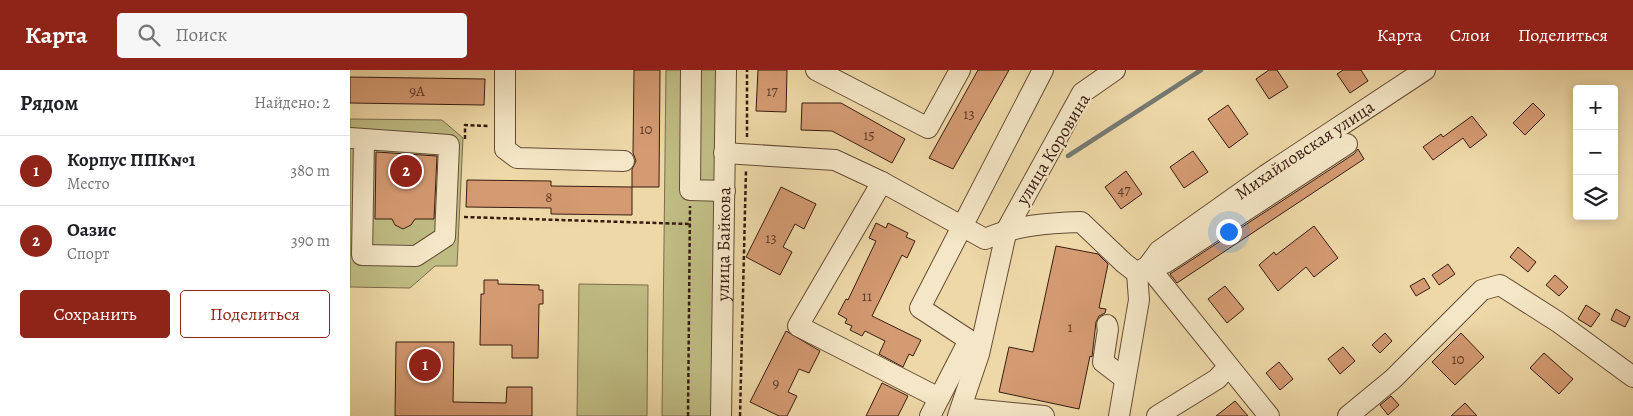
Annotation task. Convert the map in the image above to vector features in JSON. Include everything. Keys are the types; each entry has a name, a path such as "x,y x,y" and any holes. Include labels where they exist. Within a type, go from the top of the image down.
{"street":[{"path":"505,70 505,149 517,158 624,160"},
{"path":"692,70 690,190 724,191"},
{"name":"улица Байкова","path":"721,416 726,70"},
{"path":"816,70 928,128 960,70"},
{"path":"930,416 969,340 920,308 1043,70"},
{"name":"Михайловская улица","path":"1143,270 1159,251 1266,176 1425,70"},
{"name":"улица Коровина","path":"960,412 980,354 1012,221 1082,93 1109,74"},
{"path":"357,139 449,145 445,237 416,256 362,255 357,139"},
{"path":"1143,270 1165,263 1347,144"},
{"path":"724,153 835,160 882,182 985,239 1012,221 1037,223 1082,222 1124,263 1143,270 1269,416"},
{"path":"882,182 798,326 939,398"},
{"path":"1119,416 1143,270"},
{"path":"1348,416 1393,379 1482,290 1500,285 1558,322 1633,377"},
{"path":"1107,325 1103,362 1124,378"},
{"path":"1156,416 1217,379 1228,367"},
{"path":"960,412 1044,416"}],"path":[{"path":"740,416 747,70"},
{"path":"465,144 465,125 505,126"},
{"path":"688,416 690,190"},
{"path":"464,208 464,218 689,224"}],"shaded area":[{"path":"666,70 719,70 713,416 662,416"},
{"path":"350,119 442,120 463,138 457,266 435,266 410,288 350,287"},
{"path":"579,284 648,285 647,416 577,416"}],"building":[{"path":"634,70 660,70 659,187 632,187 632,169 636,161 633,153"},
{"path":"758,70 787,70 786,112 756,111"},
{"path":"978,70 1009,70 953,169 929,158"},
{"path":"1269,70 1277,70 1288,87 1269,99 1256,79"},
{"path":"1343,70 1361,70 1368,81 1350,93 1337,74"},
{"path":"350,77 485,79 484,105 350,103"},
{"path":"802,103 841,103 905,139 892,163 832,131 801,130"},
{"path":"1533,103 1545,115 1525,135 1513,123"},
{"path":"1228,105 1248,134 1229,148 1208,119"},
{"path":"1472,116 1487,135 1470,148 1463,138 1433,160 1423,147 1441,134 1443,137"},
{"path":"1358,149 1364,159 1177,283 1170,274 1354,154"},
{"path":"1193,151 1208,172 1184,188 1170,167"},
{"path":"376,152 437,156 434,219 415,219 411,225 403,229 395,225 392,219 375,219"},
{"path":"1126,171 1142,194 1121,209 1105,187"},
{"path":"467,180 551,181 551,186 632,187 632,215 551,214 551,208 466,207"},
{"path":"781,187 816,204 804,229 795,224 783,247 792,252 780,275 746,257"},
{"path":"876,223 886,228 888,223 908,233 906,237 915,241 907,258 902,255 872,316 921,340 913,356 909,354 903,367 879,354 885,341 865,331 862,336 850,330 852,326 845,323 847,319 838,314 846,299 848,300 876,241 869,238"},
{"path":"1314,226 1338,258 1314,277 1306,267 1278,291 1259,265 1274,252 1276,255"},
{"path":"1056,246 1098,254 1108,264 1099,308 1106,309 1105,313 1099,316 1096,322 1092,357 1090,356 1079,409 999,392 1009,347 1033,352"},
{"path":"1518,247 1536,262 1528,272 1510,257"},
{"path":"1448,264 1455,274 1439,285 1432,275"},
{"path":"1555,275 1568,287 1559,296 1546,285"},
{"path":"1424,278 1430,288 1416,296 1410,286"},
{"path":"484,280 498,280 498,284 539,285 539,290 543,290 543,304 539,304 538,358 512,358 512,345 480,345 481,294 484,294"},
{"path":"1225,286 1244,309 1227,323 1208,299"},
{"path":"1586,305 1600,314 1591,327 1578,319"},
{"path":"1616,309 1630,317 1625,327 1611,320"},
{"path":"786,331 820,351 809,373 799,369 788,392 797,396 787,416 779,416 750,402"},
{"path":"1385,333 1392,341 1380,353 1372,345"},
{"path":"1461,333 1484,357 1455,385 1432,362"},
{"path":"396,342 454,342 453,402 506,403 507,387 532,387 532,416 395,416"},
{"path":"1343,347 1355,361 1340,374 1328,359"},
{"path":"1544,353 1573,379 1559,394 1530,368"},
{"path":"1279,362 1293,379 1280,390 1266,373"},
{"path":"882,383 908,396 898,416 866,416"},
{"path":"1391,396 1399,405 1388,415 1380,405"},
{"path":"1235,401 1248,416 1216,416"},
{"path":"1465,403 1477,416 1451,416"}],"waterway":[{"path":"1068,156 1201,70"}],"place":[{"name":"Оазис","path":"406,171"},
{"name":"Корпус ППК№1","path":"425,365"}]}
